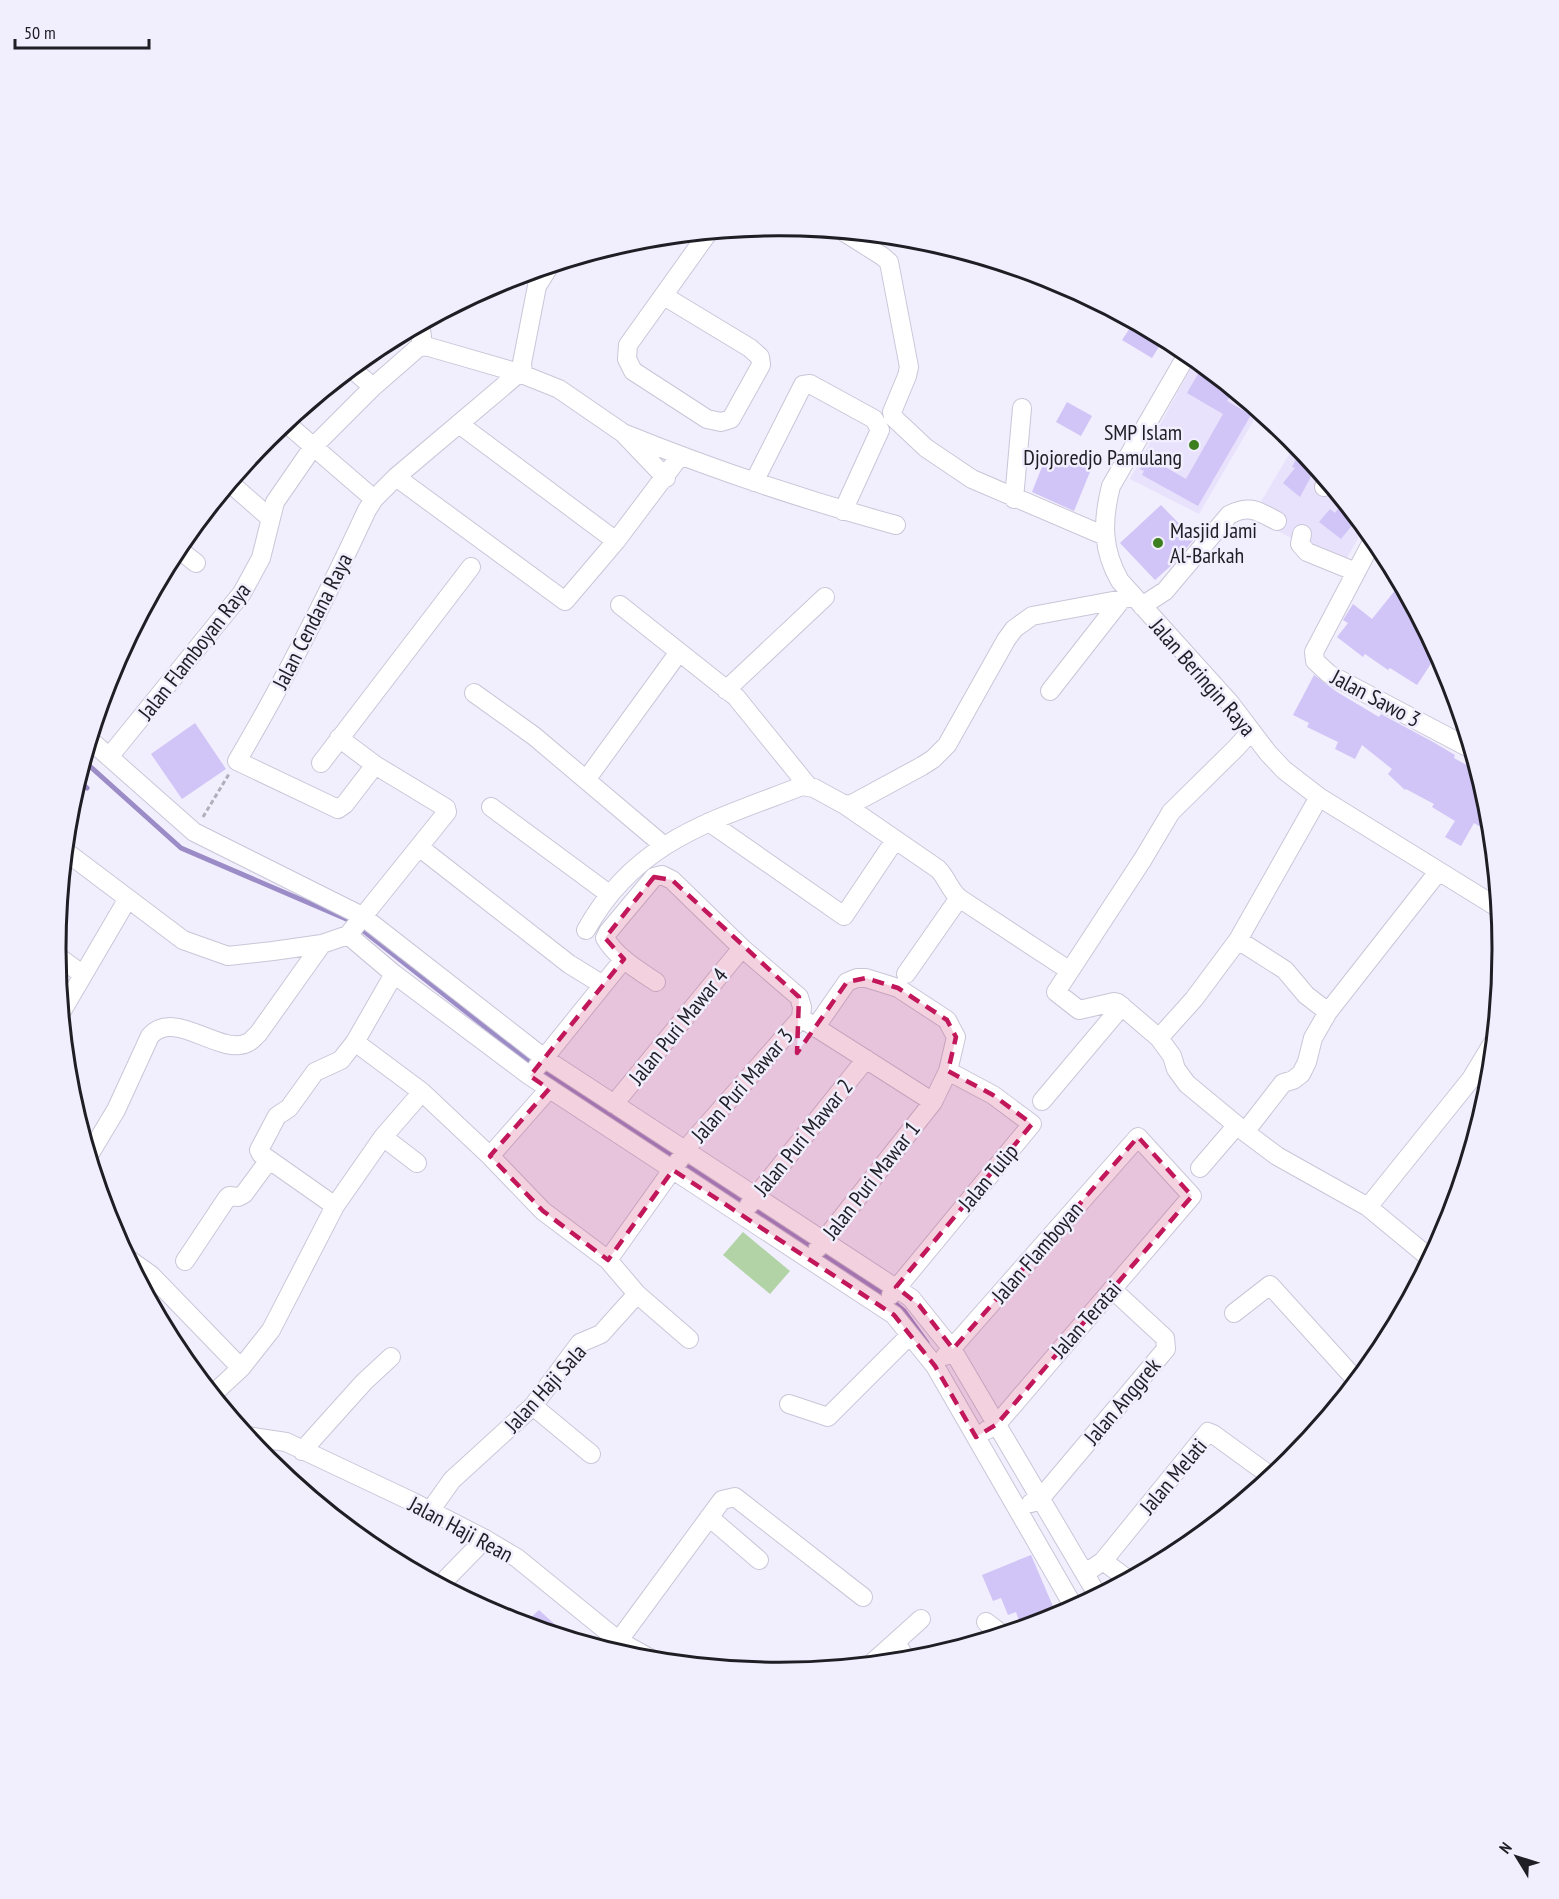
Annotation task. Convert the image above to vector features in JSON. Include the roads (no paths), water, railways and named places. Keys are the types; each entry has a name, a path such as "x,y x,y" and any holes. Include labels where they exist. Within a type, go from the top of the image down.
{"street":[{"path":"664,296 750,348 760,357 760,365 732,419 721,422 707,419 633,371 627,359 628,345 702,241"},
{"path":"858,241 889,262 909,367 892,412 893,417 926,448 972,479 1014,499 1105,536"},
{"path":"521,373 537,286 543,277"},
{"path":"421,333 420,346 521,373 559,389 623,433 666,477"},
{"name":"Jalan Flamboyan Raya","path":"109,757 243,593 255,574 261,558 275,502 313,447 373,387 420,346"},
{"name":"Jalan Beringin Raya","path":"1183,361 1112,486 1105,509 1105,536 1112,568 1133,601 1230,703 1284,770 1319,797 1491,904"},
{"name":"Jalan Cendana Raya","path":"375,765 345,804 338,808 237,761 267,710 328,594 374,499 396,477 521,373"},
{"path":"358,374 373,387"},
{"path":"754,482 803,385 810,384 874,419 880,430 843,511"},
{"path":"1014,499 1022,408"},
{"path":"459,424 616,541"},
{"path":"292,429 374,499"},
{"path":"623,433 754,482 843,511 896,525"},
{"path":"396,477 565,601 616,541 681,456"},
{"path":"236,488 270,518"},
{"path":"845,805 852,804 922,766 948,745 996,656 1014,629 1023,621 1045,612 1133,601 1166,591 1229,515 1242,508 1257,510 1277,521"},
{"path":"1302,534 1300,544 1307,552 1356,572 1369,547"},
{"path":"185,554 196,563"},
{"path":"321,763 471,567"},
{"name":"Jalan Sawo 3","path":"1356,572 1314,652 1315,661 1329,674 1462,743"},
{"path":"726,690 825,597"},
{"path":"1050,691 1133,601"},
{"path":"620,605 735,698 808,786 845,805 938,869 945,877 950,889 959,898 1070,971"},
{"path":"586,780 679,652"},
{"path":"474,693 534,736 663,845"},
{"path":"1251,731 1170,812 1143,859 1056,992 1076,1008 1084,1010 1114,1002 1122,1006 1159,1038 1187,1084 1241,1129 1277,1156 1368,1207 1424,1254"},
{"path":"72,856 183,940 228,956 322,944 355,926 447,812 446,808 375,765 339,738"},
{"path":"96,745 194,832 355,926 537,1067 549,1089 680,1160 890,1297 919,1305 952,1349 1094,1589"},
{"path":"608,932 589,926 609,894 649,855 663,845 709,822 802,786 808,786"},
{"path":"1159,1038 1194,999 1238,940 1319,797"},
{"path":"490,807 609,894"},
{"path":"709,822 844,916 895,840"},
{"path":"419,847 569,964 603,985"},
{"path":"1200,1168 1241,1129 1283,1083 1301,1074 1307,1062 1313,1038 1328,1012 1438,872"},
{"path":"656,982 624,959 605,938 654,877 662,875 672,880 742,948 799,998 808,1023 933,1101"},
{"path":"906,974 959,898"},
{"path":"68,999 127,900"},
{"path":"355,926 394,974 537,1067 614,1104 680,1160"},
{"path":"1238,940 1285,970 1306,995 1328,1012"},
{"path":"94,1147 116,1110 150,1036 157,1029 168,1025 235,1045 248,1043 258,1034 322,944"},
{"name":"Jalan Puri Mawar 4","path":"614,1104 742,948"},
{"path":"537,1067 624,959"},
{"path":"67,963 82,974"},
{"path":"185,1261 227,1198 244,1194 264,1155 277,1116 289,1108 315,1072 341,1060 355,1041 394,974"},
{"name":"Jalan Puri Mawar 3","path":"608,1260 692,1142 847,982 857,978 866,978 898,988 947,1020 954,1029 956,1037 948,1071"},
{"path":"1042,1101 1122,1006"},
{"path":"355,1041 422,1092 490,1156 543,1211 608,1260 638,1294 689,1339"},
{"path":"1368,1207 1472,1079 1484,1057"},
{"name":"Jalan Puri Mawar 2","path":"749,1205 866,1059"},
{"name":"Jalan Puri Mawar 1","path":"817,1250 933,1101 948,1071"},
{"name":"Jalan Tulip","path":"890,1297 1032,1124 993,1095 948,1071"},
{"path":"490,1156 549,1089"},
{"path":"218,1390 241,1368 271,1330 335,1206 383,1137 422,1092"},
{"path":"383,1137 417,1163"},
{"name":"Jalan Flamboyan","path":"935,1366 1138,1137 1192,1196"},
{"path":"264,1155 335,1206"},
{"name":"Jalan Teratai","path":"976,1437 997,1424 1192,1196"},
{"path":"142,1269 151,1275 241,1368"},
{"path":"1234,1313 1270,1285 1352,1376"},
{"name":"Jalan Anggrek","path":"1018,1509 1040,1499 1166,1349 1165,1338 1112,1289"},
{"name":"Jalan Haji Sala","path":"430,1511 452,1480 493,1445 533,1406 580,1343 601,1334 638,1294"},
{"path":"890,1297 894,1315 935,1366 1071,1601"},
{"path":"789,1404 828,1417 910,1335"},
{"path":"302,1450 364,1382 391,1357"},
{"path":"533,1406 591,1454"},
{"name":"Jalan Melati","path":"1083,1570 1093,1568 1103,1561 1208,1432 1265,1472"},
{"name":"Jalan Haji Rean","path":"260,1438 286,1442 485,1539 517,1558 611,1643"},
{"path":"617,1644 722,1500 735,1497 863,1597"},
{"path":"709,1517 759,1560"},
{"path":"446,1580 485,1539"},
{"path":"1103,1561 1122,1575"},
{"path":"880,1656 921,1619"},
{"path":"986,1622 995,1629"},
{"path":"896,1642 902,1652"}],"waterway":[{"path":"90,766 181,848 351,921 531,1063 884,1294 904,1311 927,1343"}],"place":[{"name":"SMP Islam Djojoredjo Pamulang","path":"1194,445"},
{"name":"Masjid Jami Al-Barkah","path":"1158,543"}]}
